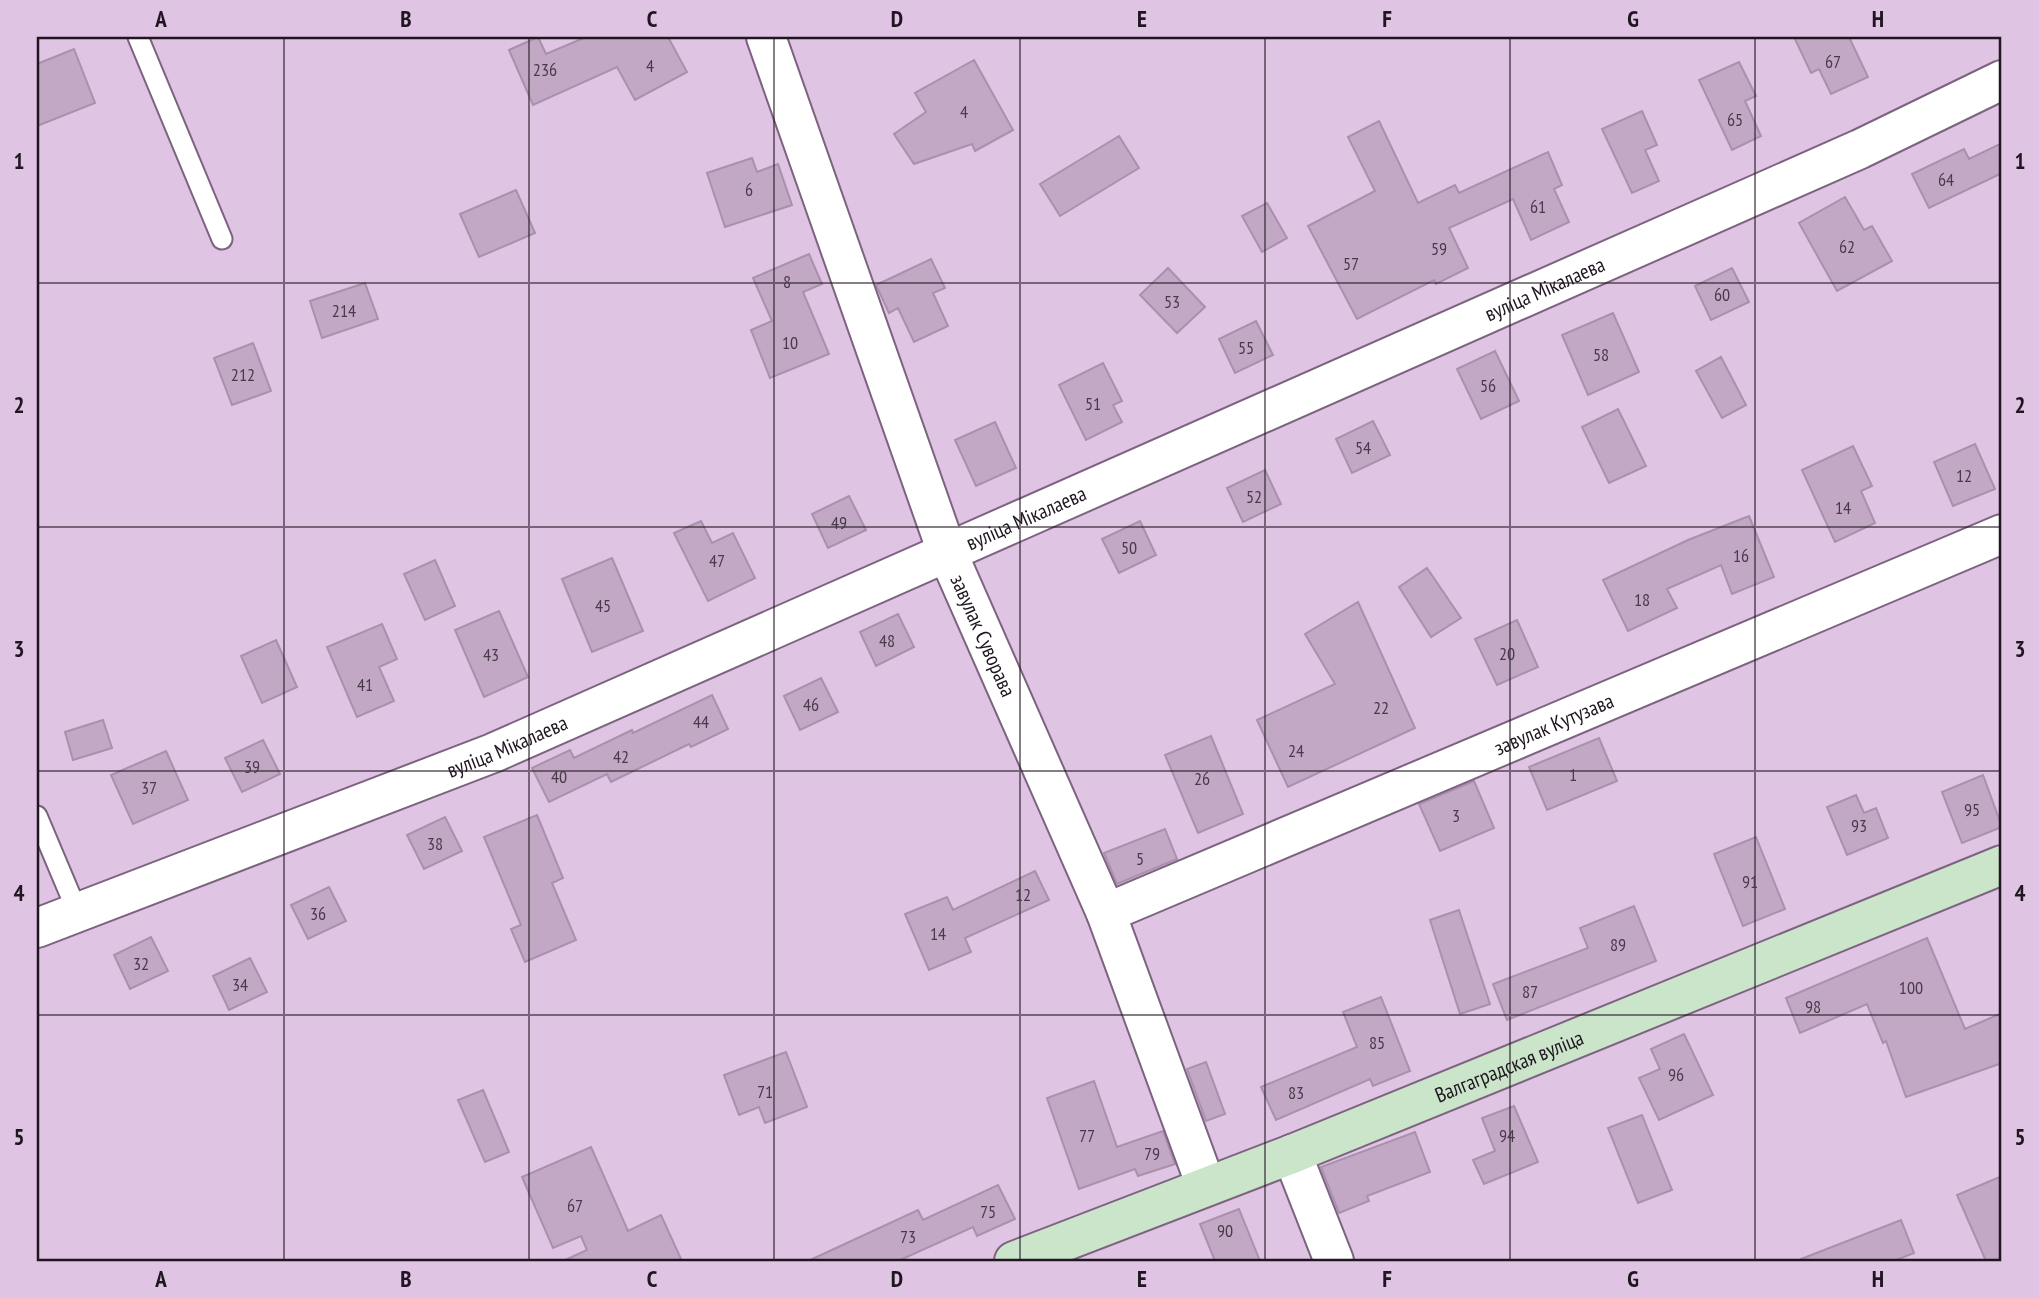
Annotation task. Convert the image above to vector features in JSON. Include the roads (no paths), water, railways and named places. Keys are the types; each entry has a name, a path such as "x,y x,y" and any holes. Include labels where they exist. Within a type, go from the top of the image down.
{"street":[{"name":"завулак Суворава","path":"766,37 947,552 1106,913 1206,1186"},
{"name":"вуліца Мікалаева","path":"37,928 493,753 1860,149 2002,80"},
{"name":"завулак Кутузава","path":"1106,913 2002,534"},
{"name":"Валгаградская вуліца","path":"1014,1261 1292,1154 2002,865"},
{"path":"1292,1154 1334,1261"}],"lane":[{"path":"138,37 222,239"},
{"path":"37,816 76,912"}]}
